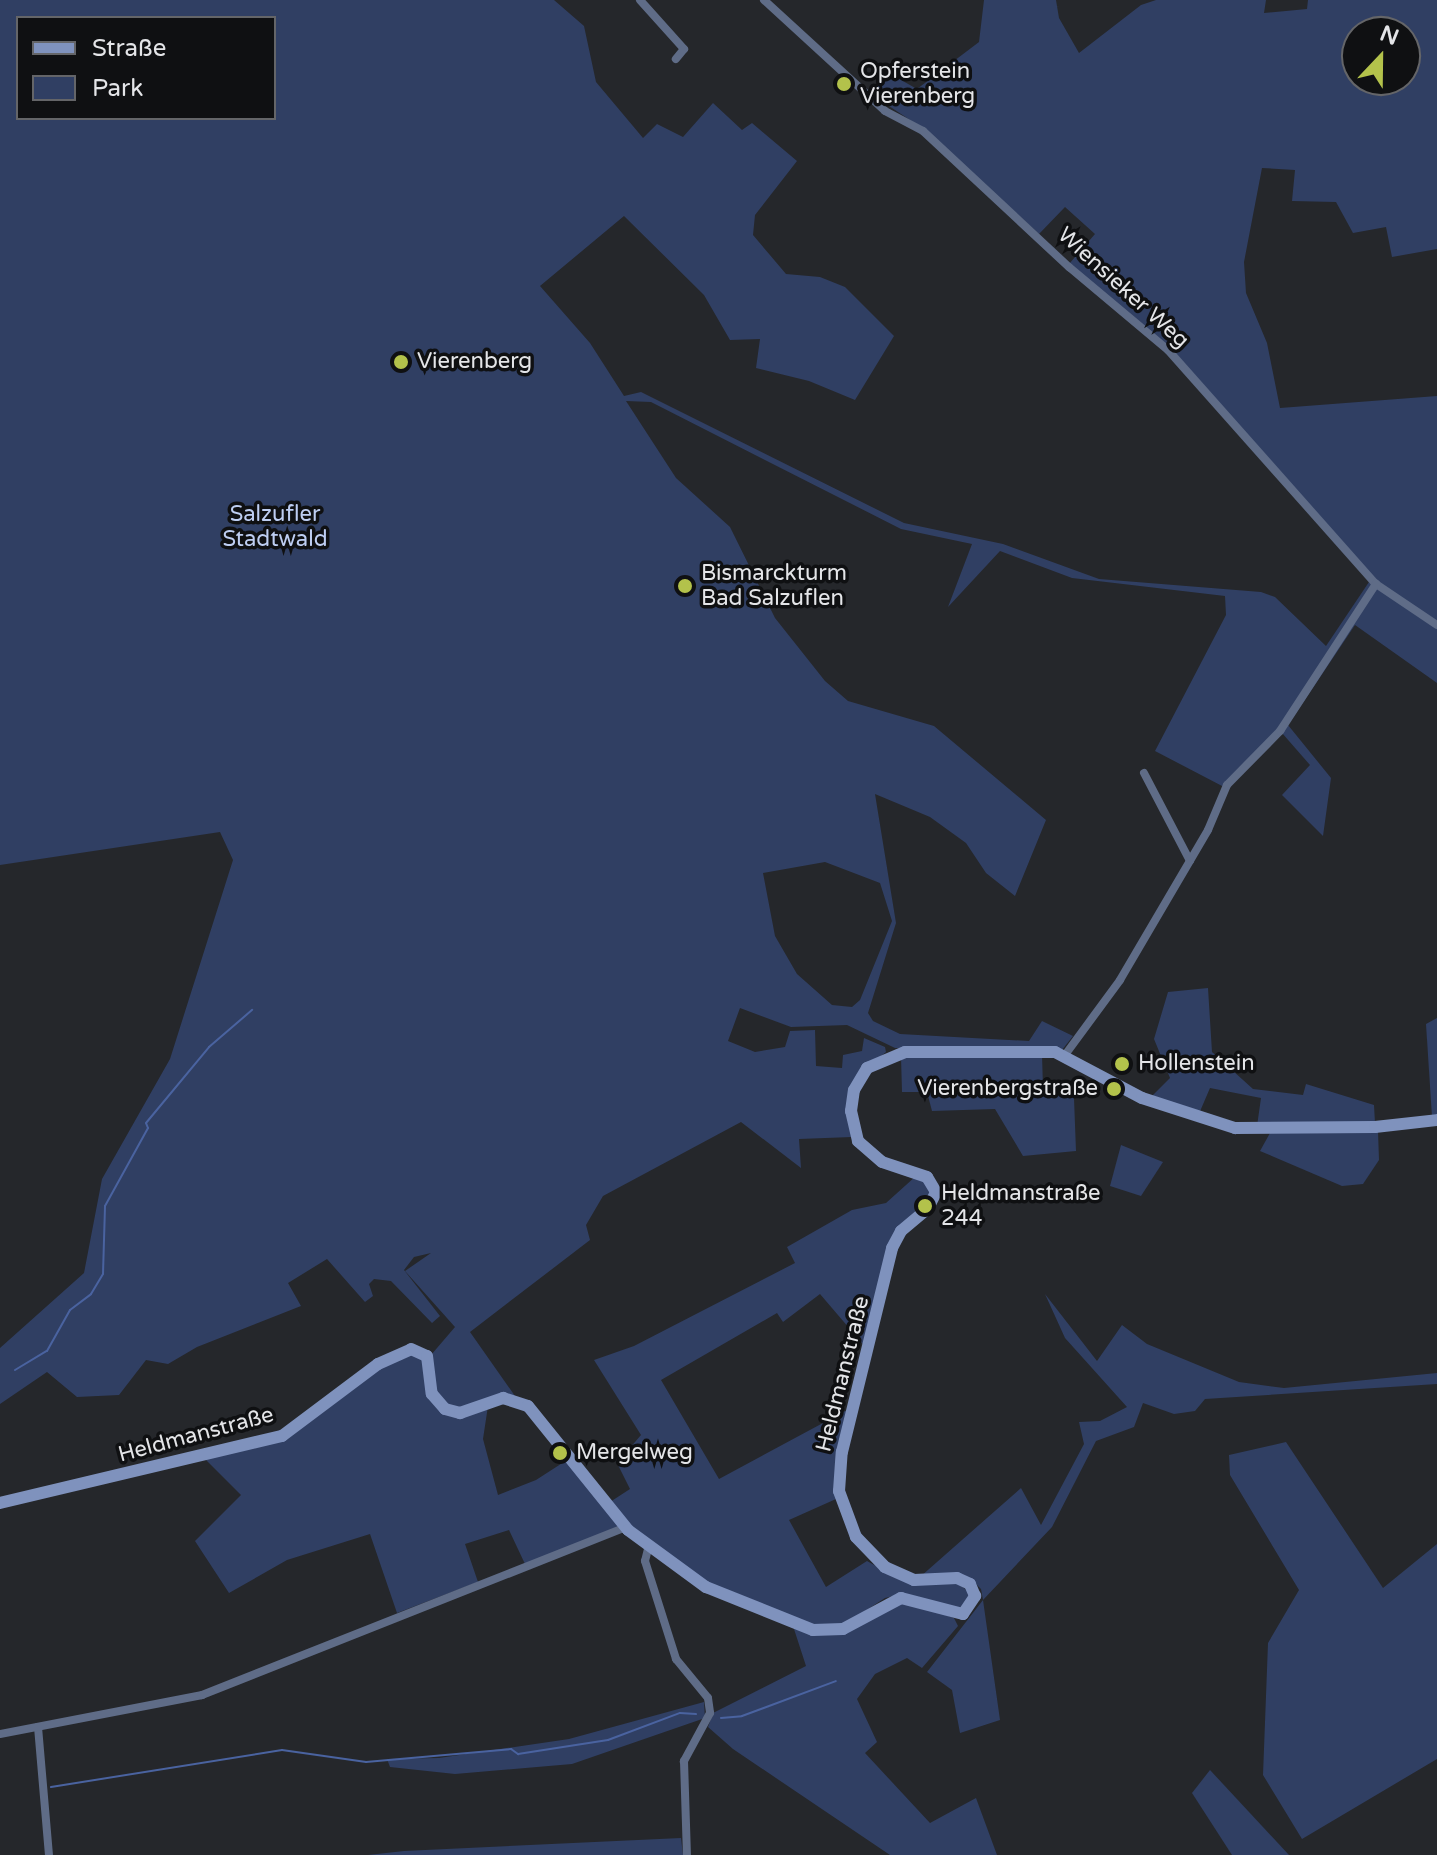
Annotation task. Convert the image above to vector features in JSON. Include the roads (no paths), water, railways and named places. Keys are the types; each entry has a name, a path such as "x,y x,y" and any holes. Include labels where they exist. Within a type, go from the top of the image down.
{"main road":[{"name":"Heldmanstraße","path":"0,1503 282,1436 378,1364 411,1349 427,1356 432,1394 445,1409 460,1413 503,1398 528,1406 626,1527 648,1549 706,1587 813,1630 843,1629 901,1598 953,1614 971,1607 975,1596 970,1584 957,1578 927,1582 901,1576 870,1555 842,1505 842,1452 892,1248 901,1231 928,1208 936,1192 927,1177 882,1162 864,1150 853,1127 854,1090 867,1068 879,1059 905,1052 1065,1055"},
{"path":"1065,1055 1131,1094 1235,1128 1375,1127 1437,1120"}],"street":[{"path":"640,0 684,49 676,59"},
{"name":"Wiensieker Weg","path":"764,0 885,111 923,131 1069,267 1168,350 1376,584 1437,625"},
{"path":"1065,1055 1120,980 1190,861 1227,785 1280,731 1376,584"},
{"path":"1144,773 1190,861"},
{"path":"0,1734 202,1695 626,1527"},
{"path":"648,1549 645,1561 676,1659 708,1698 710,1713 684,1761 687,1855"},
{"path":"38,1727 49,1855"}],"waterway":[{"path":"15,1370 47,1351 70,1310 91,1294 103,1274 105,1206 148,1128 146,1123 209,1047 252,1010"},
{"path":"721,1718 742,1716 836,1681"},
{"path":"51,1787 282,1750 366,1762 511,1749 518,1754 608,1740 680,1713 696,1714"}],"place":[{"name":"Opferstein Vierenberg","path":"844,84"},
{"name":"Vierenberg","path":"401,362"},
{"name":"Bismarckturm Bad Salzuflen","path":"685,586"},
{"name":"Hollenstein","path":"1122,1064"},
{"name":"Vierenbergstraße","path":"1114,1089"},
{"name":"Heldmanstraße 244","path":"925,1206"},
{"name":"Mergelweg","path":"560,1453"}],"park label":[{"name":"Salzufler Stadtwald","path":"275,526"}]}
